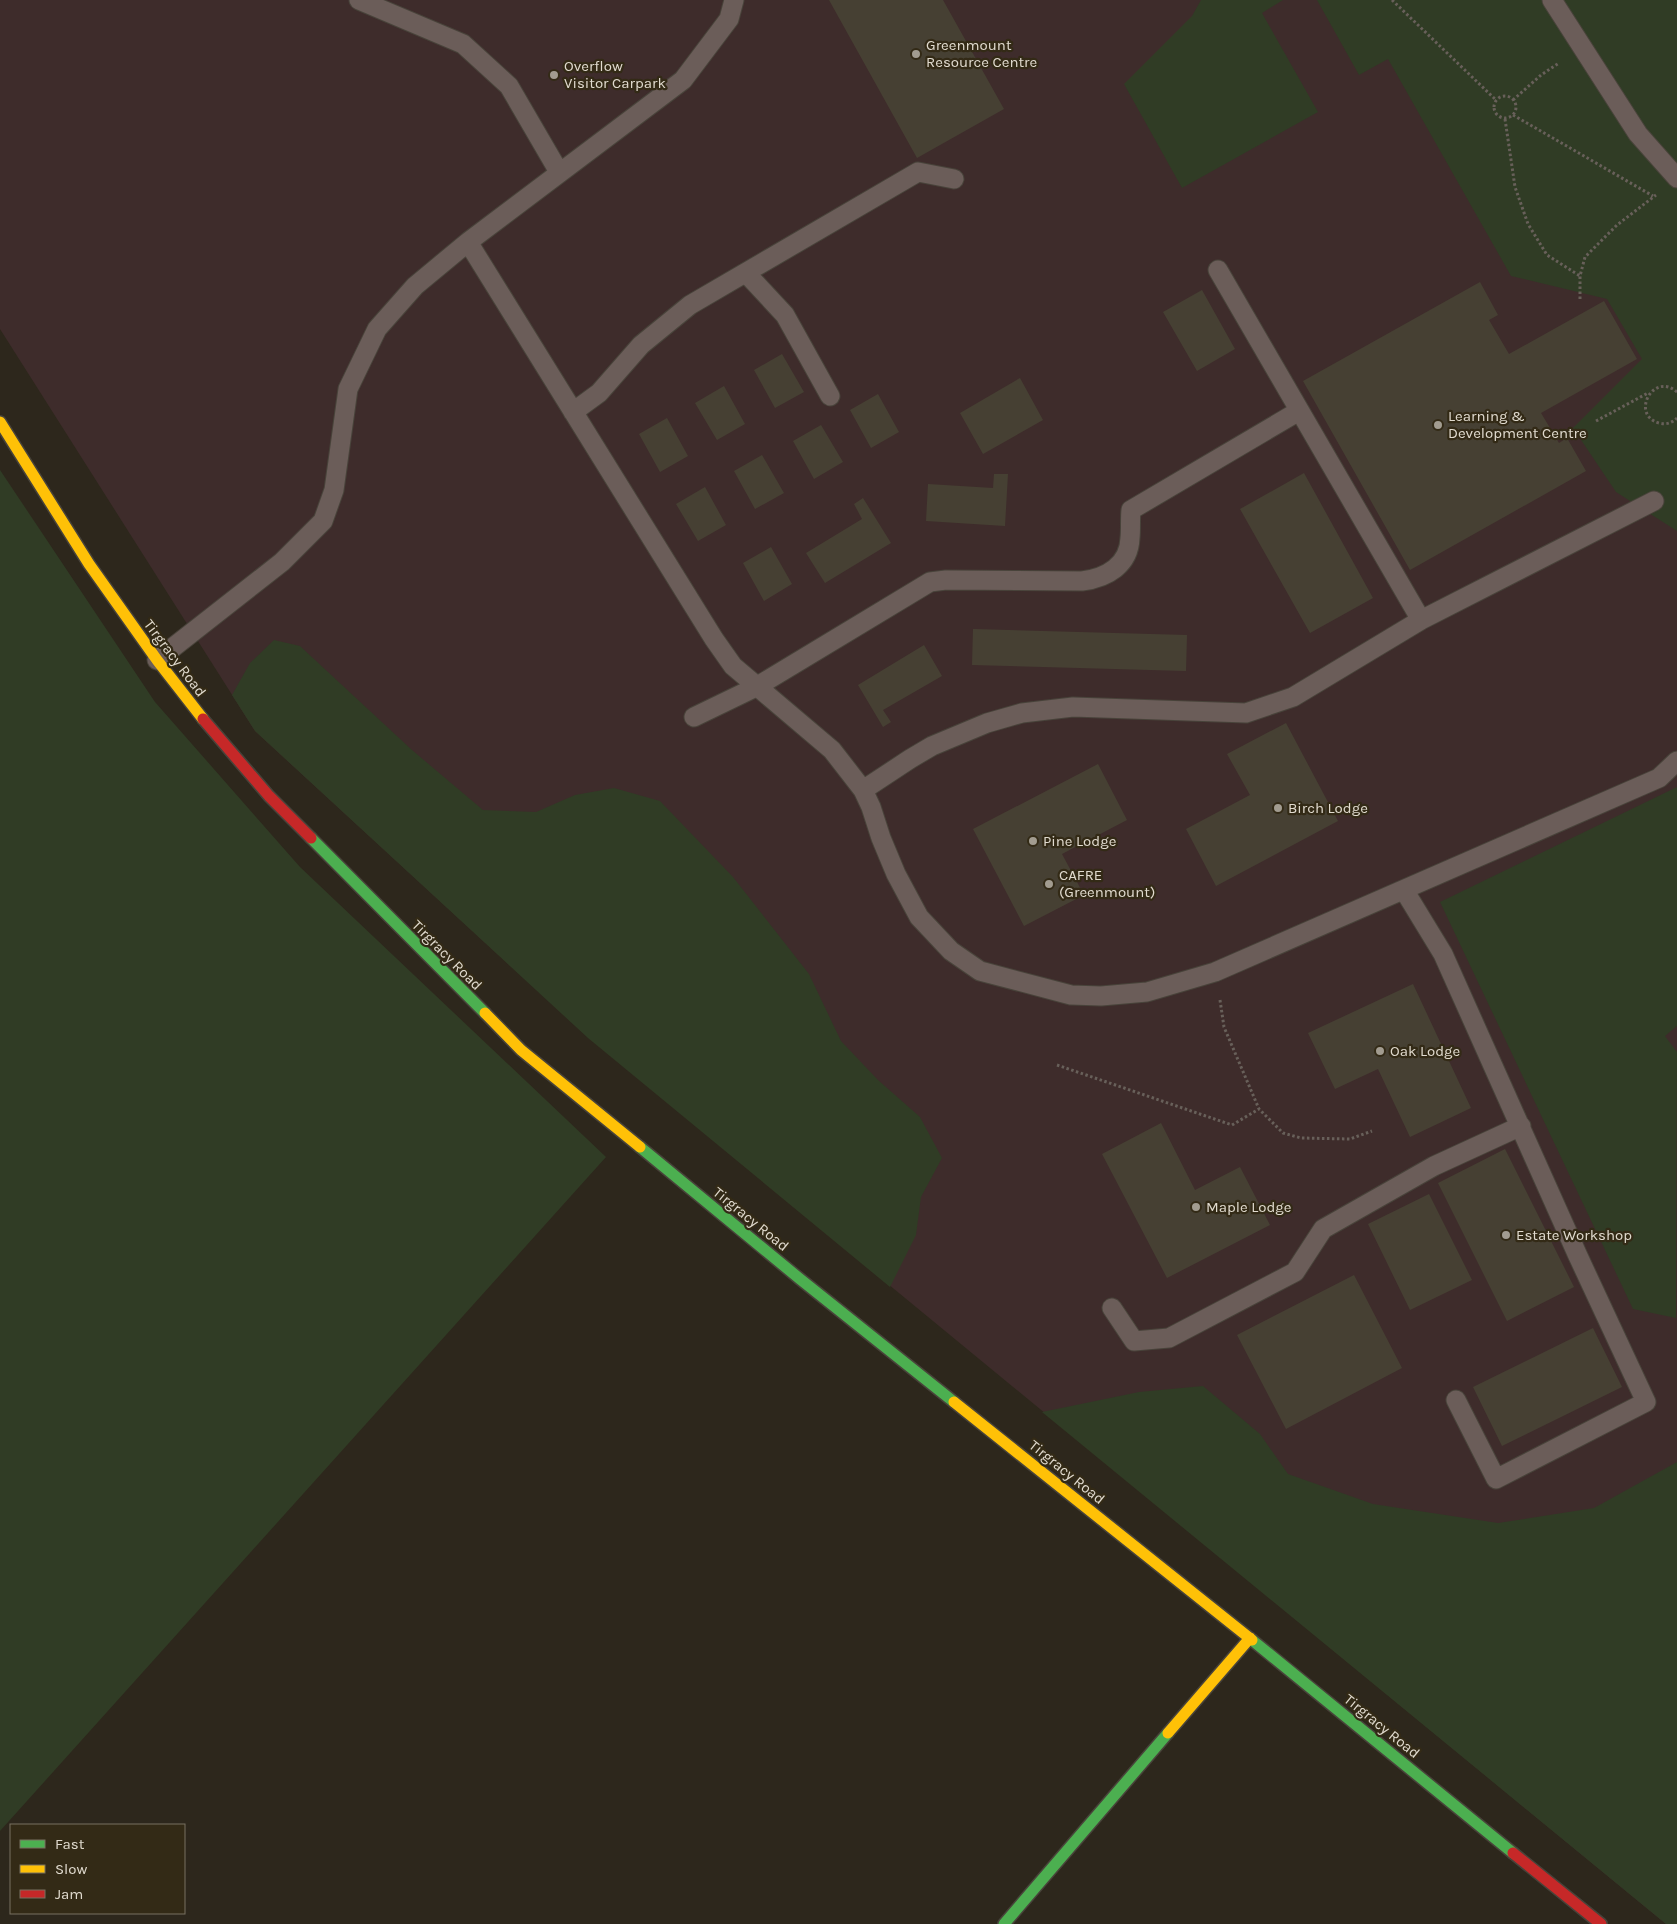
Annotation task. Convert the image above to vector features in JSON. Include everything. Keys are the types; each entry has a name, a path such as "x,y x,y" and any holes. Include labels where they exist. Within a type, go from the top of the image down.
{"street":[{"name":"Tirgracy Road","path":"0,422 89,564 157,660 208,725 269,796 521,1050 808,1285 1250,1638 1601,1924"},
{"path":"1004,1924 1250,1638"}],"lane":[{"path":"359,0 463,44 509,86 559,172"},
{"path":"157,660 282,562 323,521 334,490 348,389 377,329 415,286 468,242 682,80 729,19 734,0"},
{"path":"1552,0 1638,134 1677,178"},
{"path":"574,412 599,393 641,345 690,304 918,172 954,179"},
{"path":"468,242 714,639 733,666 832,750 862,790 871,807 896,874 919,917 951,951 980,971 1071,995 1101,996 1147,992 1215,972 1659,778 1677,761"},
{"path":"1218,270 1421,620"},
{"path":"746,273 785,315 830,396"},
{"path":"694,717 756,687 930,582 946,580 1082,581 1103,577 1122,563 1127,552 1130,539 1130,510 1299,411"},
{"path":"862,790 932,746 987,723 1022,713 1073,707 1246,713 1294,698 1421,620 1654,501"},
{"path":"1404,890 1443,954 1578,1256 1646,1402 1496,1479 1456,1400"},
{"path":"1112,1308 1134,1341 1169,1338 1295,1272 1323,1229 1434,1166 1521,1126"}],"path":[{"path":"1392,0 1496,100"},
{"path":"1514,100 1541,75 1583,48"},
{"path":"1496,100 1505,96 1514,100"},
{"path":"1496,100 1494,107 1496,114 1505,118 1513,115 1516,110 1514,100"},
{"path":"1513,115 1653,196"},
{"path":"1505,118 1515,187 1528,224 1547,255 1580,276"},
{"path":"1580,299 1580,276 1585,257 1617,225 1661,191"},
{"path":"1596,421 1662,386 1677,392"},
{"path":"1651,392 1645,402 1650,419 1662,424 1668,424 1677,418"},
{"path":"1215,972 1224,1027 1259,1109 1283,1133 1301,1138 1350,1140 1372,1130"},
{"path":"1057,1065 1232,1126 1259,1109"}],"shaded area":[{"name":"CAFRE (Greenmount)","path":"0,0 1677,0 1677,1924 1666,1924 589,1038 255,731 0,329"}],"green space":[{"path":"1201,0 1283,0 1262,13 1318,112 1182,188 1124,84 1192,16"},
{"path":"1317,0 1677,0 1677,531 1616,492 1573,428 1642,359 1607,299 1511,276 1388,59 1359,75"},
{"path":"0,470 155,702 300,867 606,1157 0,1831"},
{"path":"274,640 300,646 412,750 483,810 536,812 575,795 614,788 660,801 733,877 809,974 841,1041 878,1080 920,1117 942,1158 921,1197 916,1235 890,1287 588,1038 255,731 232,695 250,663"},
{"path":"1677,787 1677,1026 1665,1036 1677,1052 1676,1318 1633,1309 1440,902"},
{"path":"1203,1386 1260,1434 1288,1474 1373,1504 1498,1523 1594,1508 1677,1462 1677,1924 1666,1924 1042,1412 1139,1392"}],"building":[{"name":"Greenmount Resource Centre","path":"829,0 943,0 1004,109 917,158"},
{"name":"Learning & Development Centre","path":"1480,282 1498,315 1489,320 1509,354 1604,301 1637,359 1541,413 1559,443 1567,438 1586,471 1410,570 1303,381"},
{"path":"1202,290 1235,349 1197,371 1163,312"},
{"path":"782,354 804,392 775,408 754,370"},
{"path":"1020,378 1043,420 983,454 960,413"},
{"path":"724,386 745,424 717,440 695,403"},
{"path":"878,394 899,432 871,448 850,410"},
{"path":"667,418 688,456 660,472 639,434"},
{"path":"821,425 843,462 814,479 793,441"},
{"path":"762,455 784,493 755,509 734,471"},
{"path":"1304,473 1373,598 1310,633 1240,509"},
{"path":"994,474 1008,474 1005,526 926,521 928,484 993,488"},
{"path":"705,487 726,525 698,541 676,504"},
{"path":"863,498 891,543 825,583 806,553 862,519 854,504"},
{"path":"771,547 792,584 764,601 743,563"},
{"path":"973,629 1187,635 1186,671 972,665"},
{"path":"924,645 942,676 883,710 891,722 883,727 858,685"},
{"name":"Birch Lodge","path":"1286,723 1338,821 1216,886 1186,829 1250,795 1227,754"},
{"name":"Pine Lodge","path":"1098,764 1127,820 1062,854 1084,895 1024,926 973,829"},
{"name":"Oak Lodge","path":"1413,984 1471,1108 1410,1137 1378,1069 1335,1089 1308,1033"},
{"name":"Maple Lodge","path":"1161,1123 1195,1190 1240,1167 1270,1225 1167,1278 1102,1154"},
{"name":"Estate Workshop","path":"1505,1149 1574,1287 1507,1321 1438,1183"},
{"path":"1429,1194 1472,1280 1410,1310 1368,1224"},
{"path":"1354,1275 1402,1368 1286,1429 1237,1335"},
{"path":"1593,1328 1622,1387 1502,1446 1473,1387"}],"traffic: fast":[{"path":"311,838 485,1013"},
{"path":"640,1147 800,1279 954,1402"},
{"path":"1252,1640 1513,1853"},
{"path":"1004,1924 1168,1733"}],"traffic: slow":[{"path":"0,422 89,564 157,660 203,719"},
{"path":"485,1013 521,1050 640,1147"},
{"path":"954,1402 1252,1640"},
{"path":"1168,1733 1250,1638"}],"traffic: jam":[{"path":"203,719 269,796 311,838"},
{"path":"1513,1853 1601,1924"}],"place":[{"name":"Greenmount Resource Centre","path":"916,54"},
{"name":"Overflow Visitor Carpark","path":"554,75"},
{"name":"Learning & Development Centre","path":"1438,425"},
{"name":"Birch Lodge","path":"1278,808"},
{"name":"Pine Lodge","path":"1033,841"},
{"name":"CAFRE (Greenmount)","path":"1049,884"},
{"name":"Oak Lodge","path":"1380,1051"},
{"name":"Maple Lodge","path":"1196,1207"},
{"name":"Estate Workshop","path":"1506,1235"}]}
